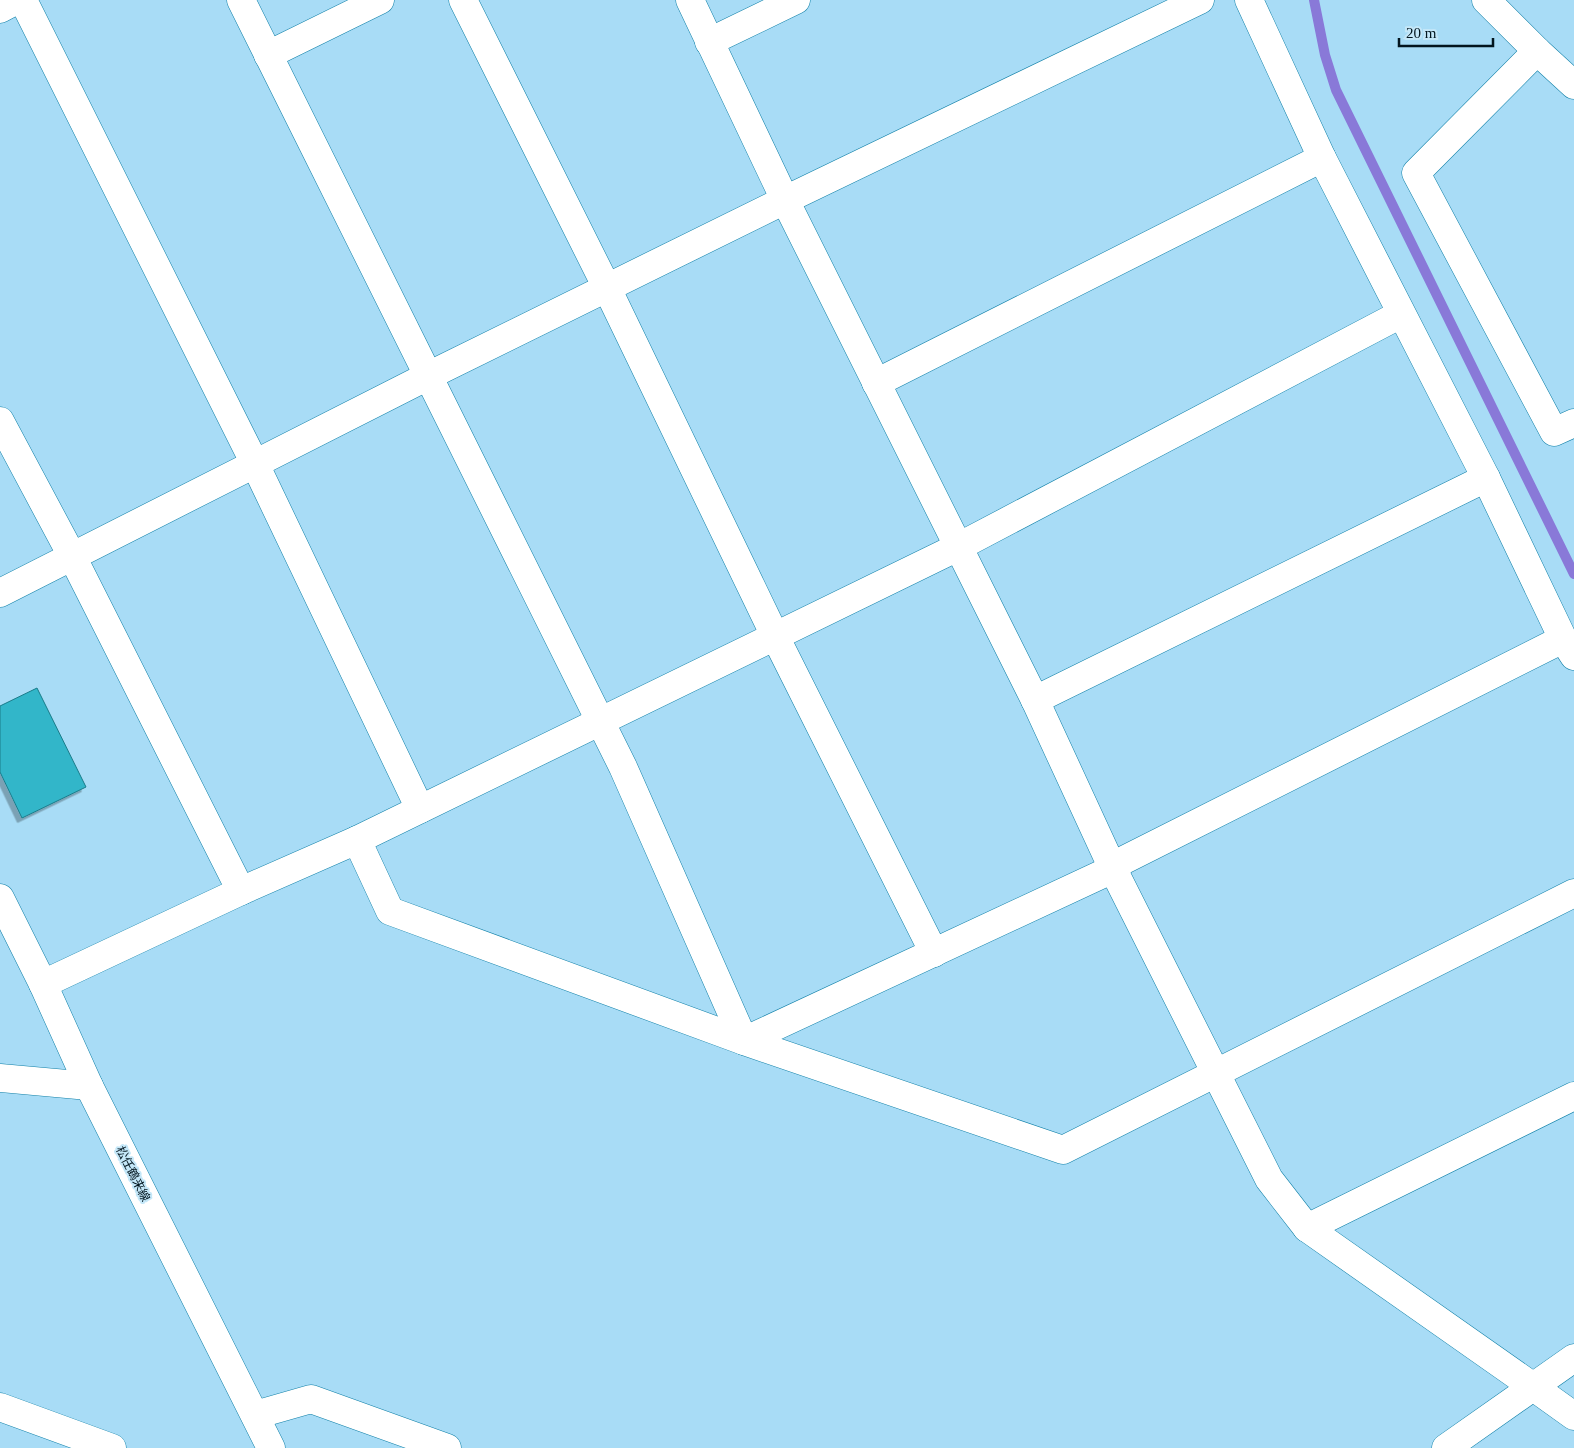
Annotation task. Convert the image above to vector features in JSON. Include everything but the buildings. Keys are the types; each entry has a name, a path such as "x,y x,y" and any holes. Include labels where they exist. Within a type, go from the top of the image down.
{"street":[{"path":"0,9 17,0"},
{"path":"23,0 256,464 420,809"},
{"path":"241,0 627,776 744,1041"},
{"path":"268,55 380,0"},
{"path":"463,0 607,288 775,636 934,953"},
{"path":"690,0 876,383 1035,700 1113,869 1269,1179 1307,1228 1574,1416"},
{"path":"709,42 796,0"},
{"path":"0,593 428,376 1200,0"},
{"path":"744,1041 1113,869 1133,855 1568,647 1486,478 1322,158 1249,0"},
{"path":"1486,0 1574,85"},
{"path":"1537,51 1416,173 1554,432 1574,423"},
{"path":"876,383 1322,158"},
{"path":"43,984 241,891 357,840 958,547 1401,314"},
{"path":"0,421 72,556 241,891"},
{"path":"1035,700 1486,478"},
{"path":"357,840 390,911 744,1041 1063,1150 1574,894"},
{"name":"松任鶴来線","path":"0,898 43,984 89,1086 271,1448"},
{"path":"0,1078 89,1086"},
{"path":"1307,1228 1574,1096"},
{"path":"1446,1448 1574,1358"},
{"path":"255,1415 311,1399 447,1448"},
{"path":"0,1407 112,1448"}],"waterway":[{"path":"1314,0 1325,55 1336,90 1574,574"}]}
